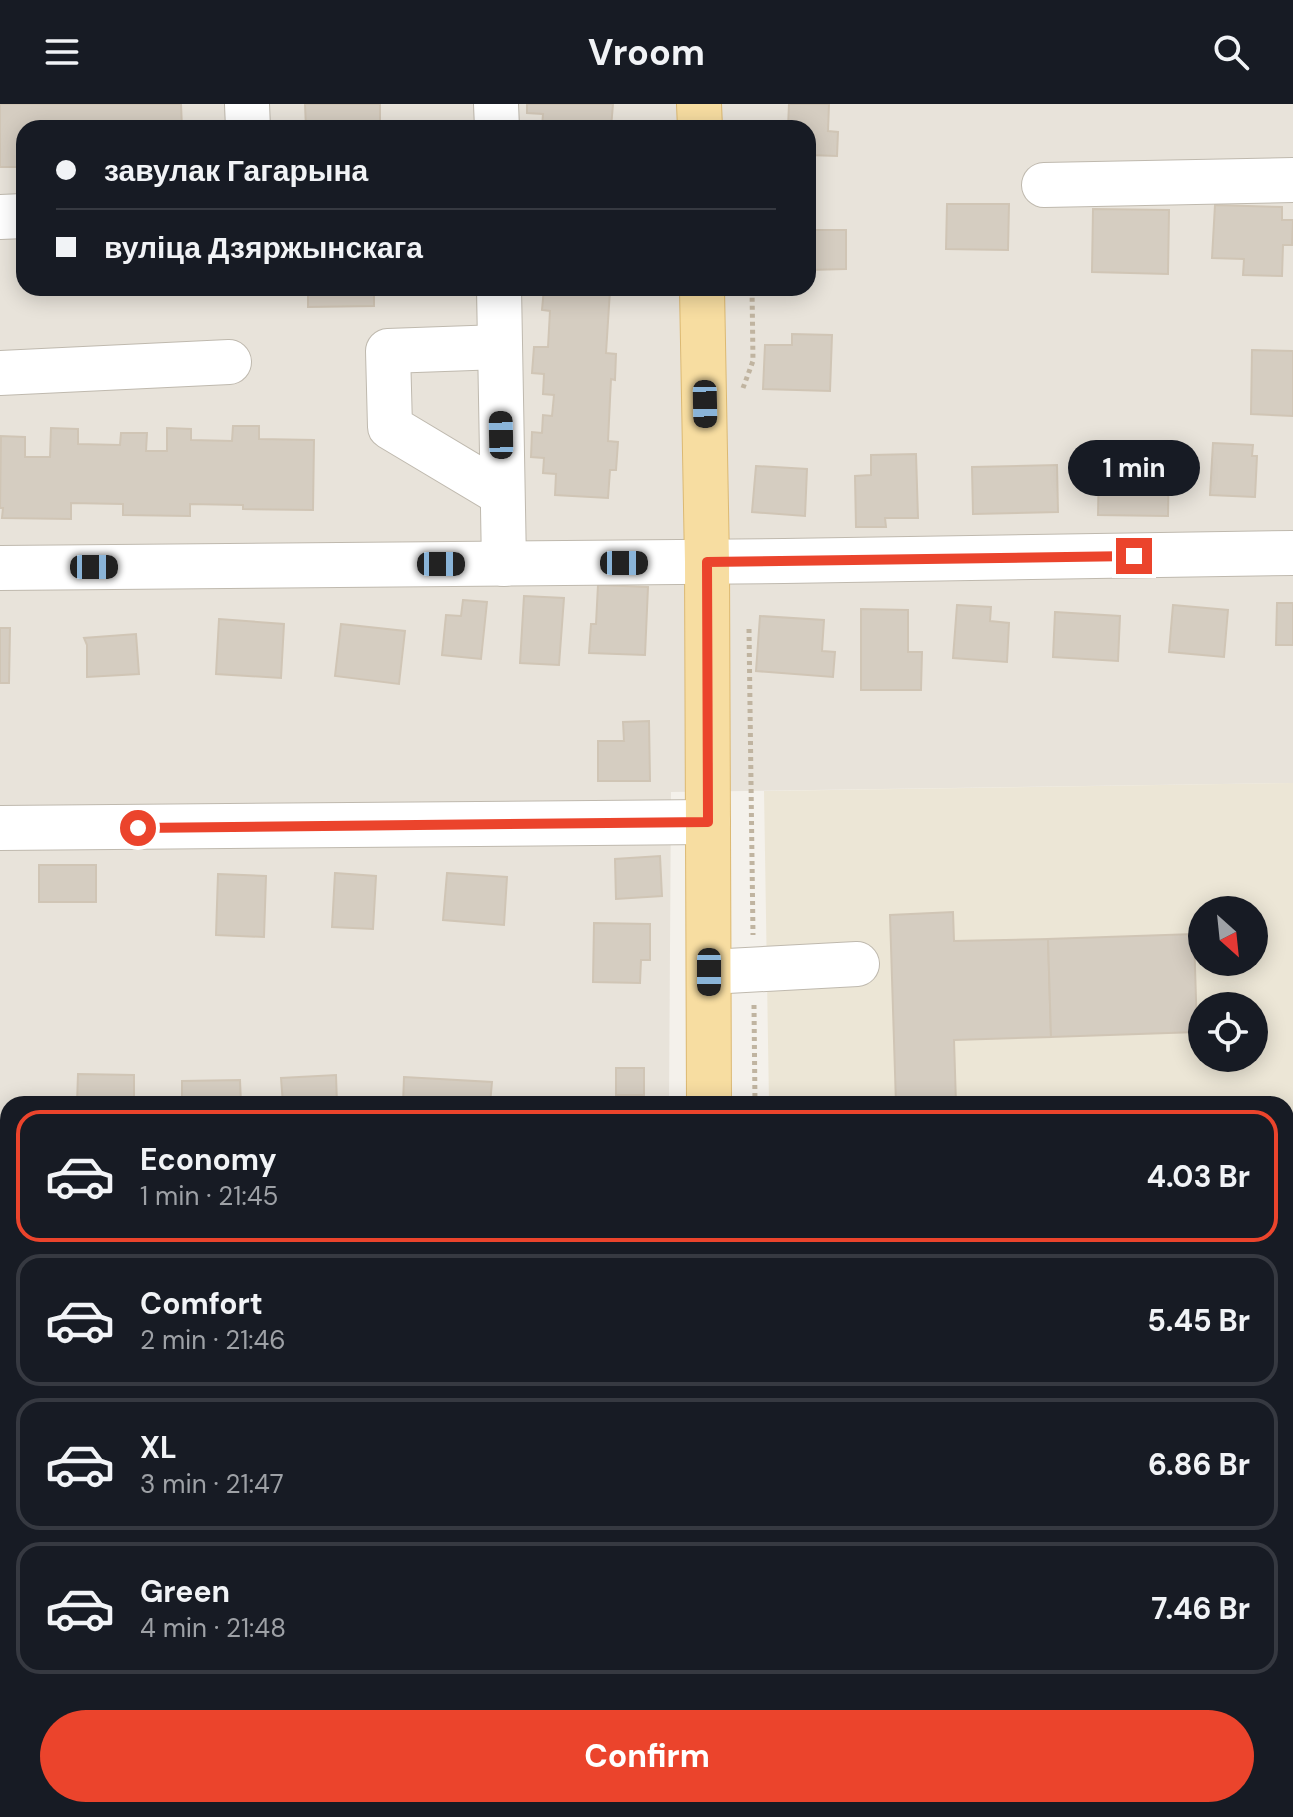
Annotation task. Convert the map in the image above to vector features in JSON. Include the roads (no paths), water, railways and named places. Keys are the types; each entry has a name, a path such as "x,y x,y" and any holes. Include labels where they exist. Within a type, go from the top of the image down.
{"main road":[{"path":"702,296 707,562 709,1096"}],"street":[{"path":"1044,185 1293,180"},
{"path":"499,296 504,564"},
{"path":"500,347 388,351 390,427 502,494"},
{"path":"0,373 229,362"},
{"path":"0,568 1293,553"},
{"path":"0,828 708,822"},
{"path":"709,972 857,964"}]}
